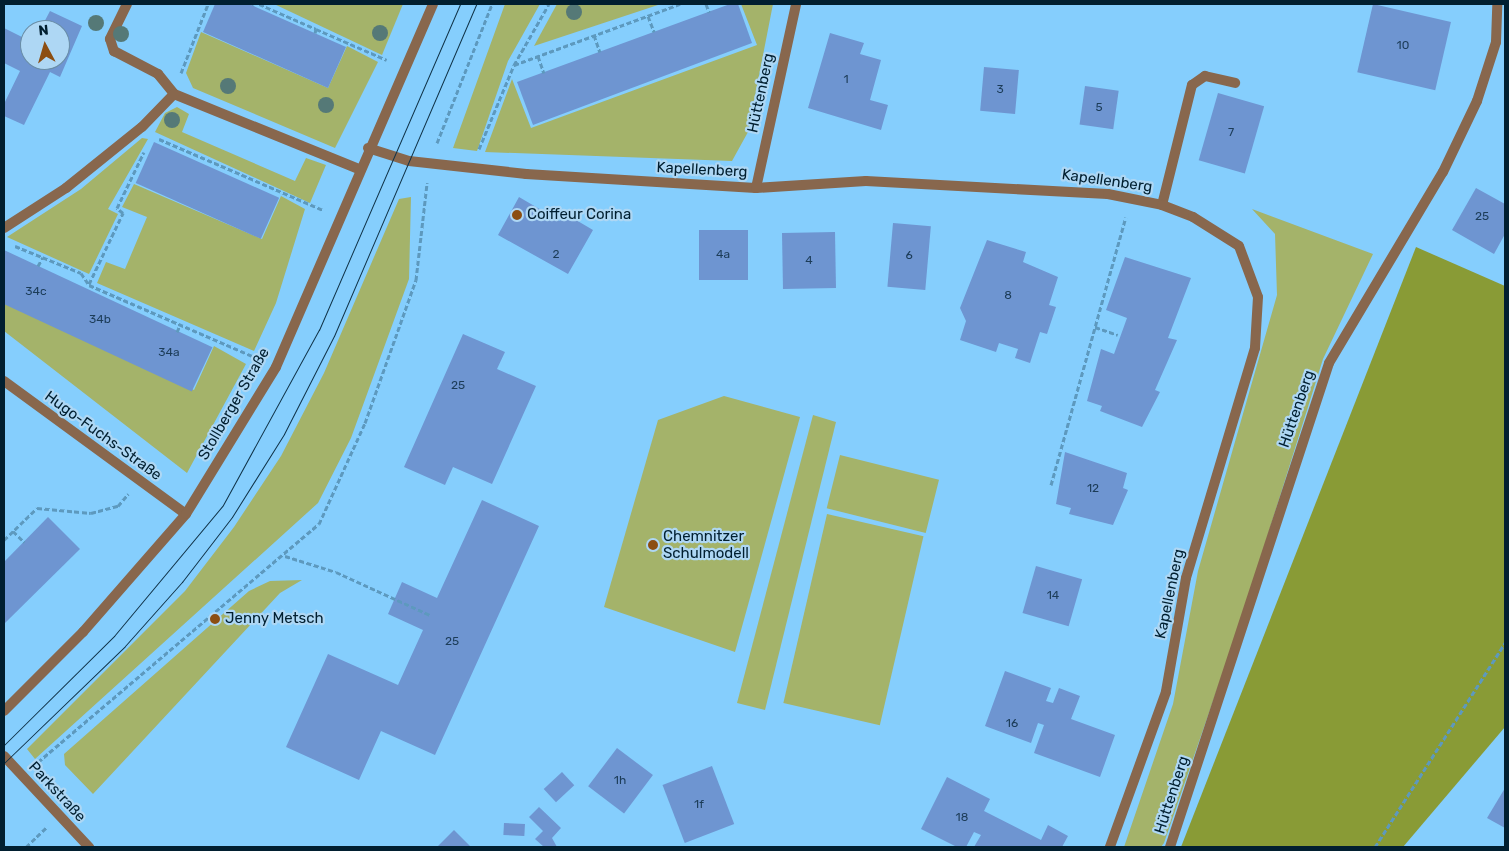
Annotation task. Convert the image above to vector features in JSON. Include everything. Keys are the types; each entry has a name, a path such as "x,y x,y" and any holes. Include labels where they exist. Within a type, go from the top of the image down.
{"street":[{"path":"127,4 110,39 114,51 158,74 174,94 359,169"},
{"name":"Stollberger Straße","path":"4,711 83,632 186,514 276,366 368,148 433,4"},
{"name":"Hüttenberg","path":"756,188 796,4"},
{"name":"Hüttenberg","path":"1170,847 1329,363 1443,172 1477,101 1496,42 1496,4"},
{"path":"1162,204 1192,85 1205,76 1234,83"},
{"path":"4,228 66,188 142,127 174,94"},
{"name":"Kapellenberg","path":"368,148 429,164 756,188 866,180 1014,185 1132,197 1162,204 1193,217 1239,246 1258,297 1255,348 1186,578 1166,692 1110,847"},
{"name":"Hugo-Fuchs-Straße","path":"4,382 186,514"},
{"name":"Parkstraße","path":"4,756 89,847"}],"path":[{"path":"174,94 208,4"},
{"path":"259,4 316,31 404,67"},
{"path":"22,775 285,555 319,524 365,422 416,280 429,164 492,4"},
{"path":"471,168 514,65 549,4"},
{"path":"514,65 680,4"},
{"path":"706,4 709,12"},
{"path":"648,16 654,32"},
{"path":"594,36 600,52"},
{"path":"538,56 544,73"},
{"path":"152,136 190,155 253,180 339,218"},
{"path":"89,285 123,213 117,208 148,144"},
{"path":"251,185 253,180"},
{"path":"1051,485 1132,197"},
{"path":"12,244 81,273 89,285 276,366"},
{"path":"38,266 42,257"},
{"path":"108,301 111,295"},
{"path":"177,332 180,325"},
{"path":"1095,327 1118,335"},
{"path":"4,540 37,508 67,514 118,506 140,481"},
{"path":"13,531 24,542"},
{"path":"285,555 336,572 430,615"},
{"path":"1375,847 1505,643"},
{"path":"26,847 59,815"}],"green space":[{"path":"274,4 403,4 382,55"},
{"path":"505,4 540,4 508,61 477,151 453,148"},
{"path":"557,4 661,4 534,46"},
{"path":"741,4 773,4 748,132 732,161 485,152 512,79 531,128 757,45"},
{"path":"201,32 328,88 347,46 378,62 335,148 193,88 186,73"},
{"path":"177,107 189,114 182,132 295,181 306,158 326,165 310,203 155,132 165,113"},
{"path":"142,138 148,139 108,209 118,214 89,274 7,237 81,189"},
{"path":"134,184 262,239 281,196 305,209 276,303 254,351 97,283 106,262 125,269 147,217 122,207"},
{"path":"411,197 409,279 351,438 318,503 35,759 27,749 185,591 234,527 281,456 324,373 399,199"},
{"path":"1252,209 1373,254 1323,359 1243,614 1164,843 1161,847 1124,847 1173,704 1198,571 1277,295 1275,234"},
{"path":"1416,247 1505,286 1505,727 1403,847 1181,847"},
{"path":"4,301 194,390 214,346 246,364 187,473 4,331"},
{"path":"724,396 800,417 735,652 604,607 658,420"},
{"path":"813,415 836,422 765,710 737,703"},
{"path":"840,455 939,480 926,533 827,508"},
{"path":"827,514 923,536 880,725 783,703"},
{"path":"302,580 280,593 93,794 65,765 64,754 249,591 270,581"}],"building":[{"path":"215,4 249,4 346,47 328,88 203,32"},
{"path":"730,4 738,4 752,43 533,125 517,82"},
{"path":"1373,4 1451,22 1435,90 1357,72"},
{"path":"50,11 69,20 45,20"},
{"path":"70,20 82,26 70,54"},
{"path":"4,28 20,36 20,70 63,70 60,77 50,72 24,125 4,116 4,104 20,71 4,63"},
{"path":"830,33 864,43 860,54 881,60 870,100 888,105 881,130 808,108"},
{"path":"984,67 1019,70 1015,114 980,111"},
{"path":"1085,86 1119,91 1113,129 1080,125"},
{"path":"1218,93 1264,106 1245,174 1199,160"},
{"path":"154,142 279,198 261,239 136,183"},
{"path":"1476,188 1505,204 1505,234 1494,254 1452,230"},
{"path":"519,197 560,221 564,213 593,230 568,274 498,235"},
{"path":"893,223 931,226 925,290 887,287"},
{"path":"699,230 748,230 748,280 699,280"},
{"path":"835,232 836,288 783,289 782,233"},
{"path":"987,240 1026,252 1023,262 1058,277 1049,305 1056,307 1047,334 1040,332 1030,363 1015,358 1018,349 999,343 996,352 960,340 966,321 960,308"},
{"path":"4,250 212,347 192,392 4,304"},
{"path":"1125,257 1191,278 1168,338 1177,340 1155,390 1160,392 1142,427 1100,411 1102,406 1087,401 1101,349 1114,354 1127,318 1106,310"},
{"path":"463,334 505,352 497,369 536,386 492,484 453,467 445,485 404,467"},
{"path":"1065,452 1127,473 1123,488 1128,490 1113,525 1069,514 1071,508 1056,504"},
{"path":"482,500 539,526 435,755 381,731 359,780 286,747 328,654 398,685 423,630 388,614 402,582 437,598"},
{"path":"48,517 80,549 4,624 4,562"},
{"path":"1036,566 1082,579 1069,626 1022,613"},
{"path":"1005,671 1051,688 1046,701 1053,703 1059,688 1080,696 1071,719 1115,735 1100,777 1034,753 1044,725 1038,723 1031,743 985,726"},
{"path":"617,748 653,775 624,813 588,786"},
{"path":"712,766 734,824 685,843 663,785"},
{"path":"562,772 574,785 556,802 544,789"},
{"path":"947,777 990,799 984,811 1041,840 1048,825 1068,836 1062,847 974,847 981,835 974,832 966,847 957,847 921,829"},
{"path":"1505,788 1505,828 1487,818"},
{"path":"539,807 561,828 552,838 557,847 544,847 535,839 543,831 529,817"},
{"path":"504,823 525,824 524,836 503,835"},
{"path":"454,830 471,847 437,847"}],"tram line":[{"path":"4,745 114,636 223,505 319,330 460,4"},
{"path":"4,763 125,646 182,582 232,517 284,434 334,336 476,4"}],"place":[{"name":"Coiffeur Corina","path":"517,215"},
{"name":"Chemnitzer Schulmodell","path":"653,545"},
{"name":"Jenny Metsch","path":"215,619"}]}
